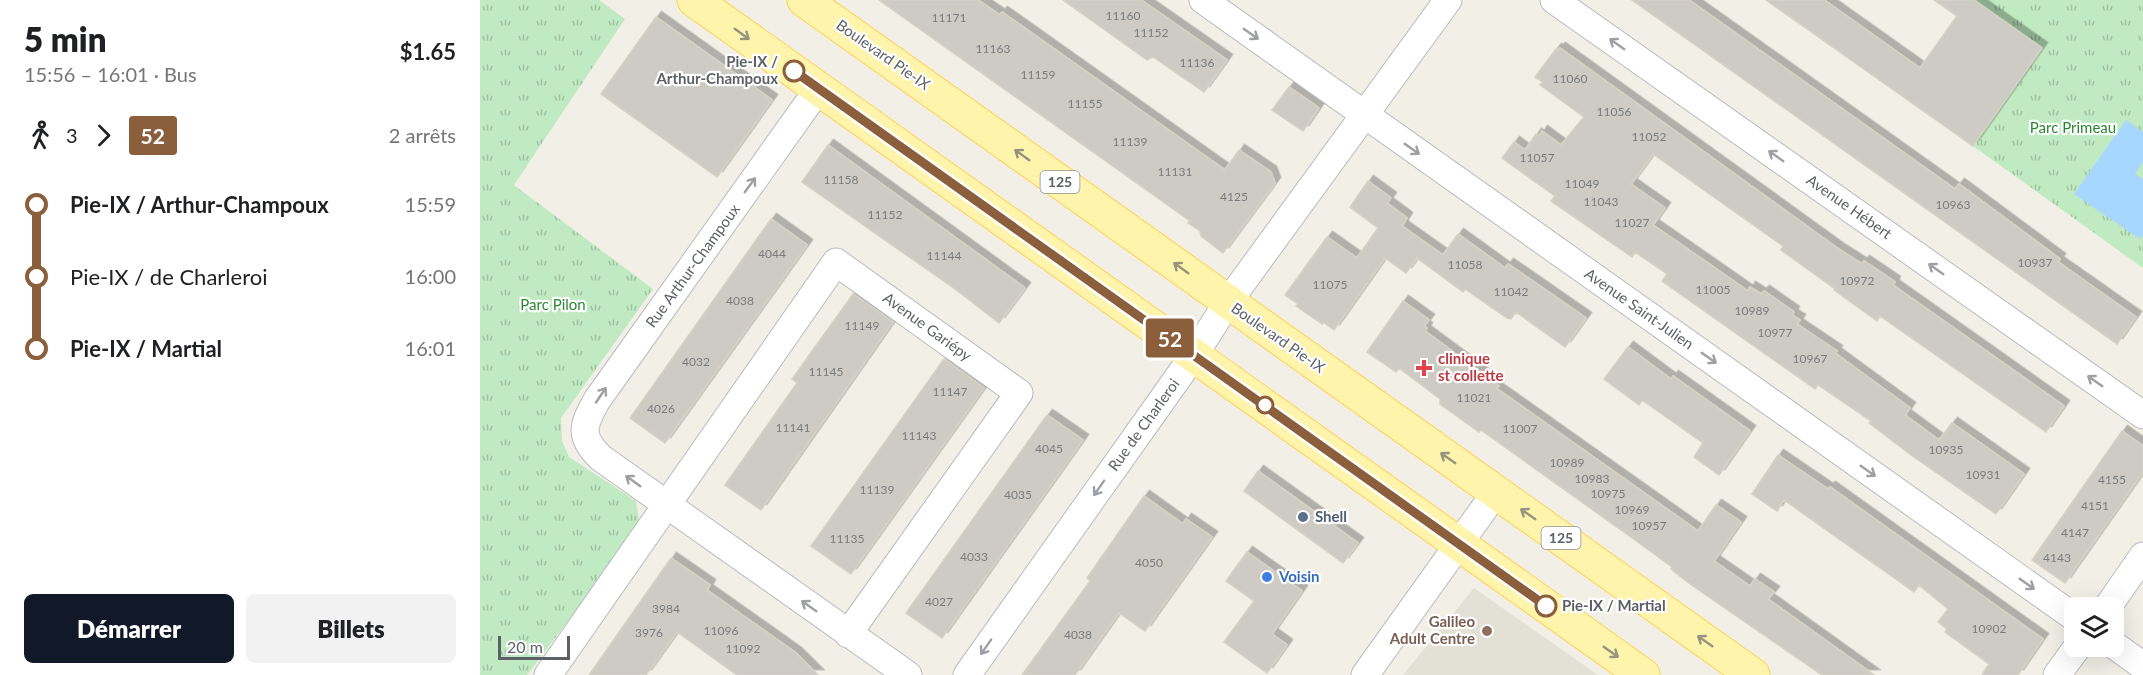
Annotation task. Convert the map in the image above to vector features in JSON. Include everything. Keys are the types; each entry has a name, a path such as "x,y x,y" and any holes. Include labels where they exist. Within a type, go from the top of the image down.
{"main road":[{"path":"694,0 1642,675"},
{"name":"Boulevard Pie-IX","path":"804,0 1752,675"}],"street":[{"name":"Avenue Saint-Julien","path":"1203,0 2064,610"},
{"name":"Rue de Charleroi","path":"967,675 1194,355 1228,302 1448,0"},
{"name":"Avenue Hébert","path":"1554,0 2143,415"},
{"name":"Rue Arthur-Champoux","path":"667,505 601,458 591,448 584,433 587,418 597,400 819,88"},
{"name":"Avenue Gariépy","path":"667,505 836,262 1019,393 848,634"},
{"path":"1365,675 1496,492"},
{"path":"548,675 667,505 908,675"},
{"path":"2115,597 2143,556"},
{"path":"2124,652 2143,666"},
{"path":"2057,675 2070,657"}],"shaded area":[{"name":"Galileo Adult Centre","path":"1474,588 1598,675 1403,675"}],"green space":[{"name":"Parc Pilon","path":"480,0 599,0 625,19 514,185 653,289 561,418 562,441 569,457 636,501 640,526 527,675 480,675"},
{"name":"Parc Primeau","path":"1974,0 2143,0 2143,268 1973,146 2042,49"}],"water":[{"path":"2126,120 2143,132 2143,162 2135,174 2143,179 2143,235 2140,239 2074,194"}],"building":[{"path":"879,0 978,0 1000,15 1002,12 1225,170 1239,150 1271,172 1275,183 1223,253 1201,236 1200,231 1188,223 1190,221"},
{"path":"1063,0 1141,0 1227,60 1204,92 1153,57 1147,60"},
{"path":"1632,0 1689,0 1955,189 1959,184 2060,259 2058,262 2136,317 2117,344"},
{"path":"1766,0 1824,0 1920,68 1957,16 1934,0 1974,0 2042,48 1973,146"},
{"path":"656,17 772,100 717,177 601,94"},
{"path":"1560,48 1840,250 1862,264 1864,261 1895,282 1893,285 2064,406 2046,432 1880,316 1877,321 1781,250 1783,246 1653,154 1631,184 1665,208 1653,225 1748,291 1750,287 1761,294 1764,291 1794,312 1792,315 1800,320 1797,324 1837,351 1835,353 1910,408 1905,415 1939,440 1952,423 2024,474 1996,514 1911,455 1869,423 1871,421 1818,385 1815,389 1662,281 1667,274 1635,252 1632,257 1551,201 1555,196 1502,158 1514,142 1525,150 1536,134 1539,136 1542,131 1561,145 1584,117 1540,85 1543,82 1535,77 1556,49"},
{"path":"1289,87 1319,108 1303,131 1272,110"},
{"path":"828,145 1025,288 999,323 955,289 802,182"},
{"path":"1368,181 1391,198 1387,203 1407,218 1402,226 1443,255 1458,234 1505,268 1508,264 1586,318 1565,347 1516,312 1511,319 1507,318 1465,289 1463,292 1417,258 1406,273 1385,258 1334,330 1296,306 1298,304 1285,295 1327,237 1357,258 1378,228 1350,207"},
{"path":"771,219 807,245 665,443 630,418"},
{"path":"853,294 893,322 761,510 725,485 797,383 792,379"},
{"path":"1403,301 1429,320 1424,326 1427,328 1425,331 1499,386 1496,388 1698,531 1716,505 1741,522 1714,561 1750,586 1755,579 1774,592 1768,599 1874,675 1822,675 1690,584 1671,569 1672,567 1481,430 1479,432 1440,404 1440,399 1399,368 1396,372 1367,352"},
{"path":"1628,347 1671,379 1673,376 1750,431 1719,475 1694,457 1703,443 1642,400 1639,405 1604,379"},
{"path":"944,359 984,388 851,574 811,546"},
{"path":"1047,415 1083,440 942,638 906,613"},
{"path":"2122,431 2143,446 2143,472 2065,583 2032,560"},
{"path":"1778,455 1828,489 1830,487 2043,639 2018,675 1982,675 1989,664 1945,632 1947,629 1938,622 1948,609 1919,585 1914,592 1784,500 1777,511 1752,494"},
{"path":"1258,471 1358,543 1343,563 1244,491"},
{"path":"1144,496 1183,524 1186,519 1212,537 1145,631 1119,613 1075,675 1022,675 1090,581 1087,578"},
{"path":"1247,552 1302,591 1272,634 1287,645 1267,673 1224,642 1254,601 1226,581"},
{"path":"671,558 710,585 707,590 796,653 818,675 737,675 677,632 646,675 589,675"}],"bus line":[{"name":"52","path":"794,71 1546,606"}],"place":[{"name":"Pie-IX / Arthur-Champoux","path":"794,71"},
{"name":"clinique st collette","path":"1424,368"},
{"name":"Shell","path":"1303,517"},
{"name":"Voisin","path":"1267,577"},
{"name":"Pie-IX / Martial","path":"1546,606"},
{"name":"Galileo Adult Centre","path":"1487,631"}]}
